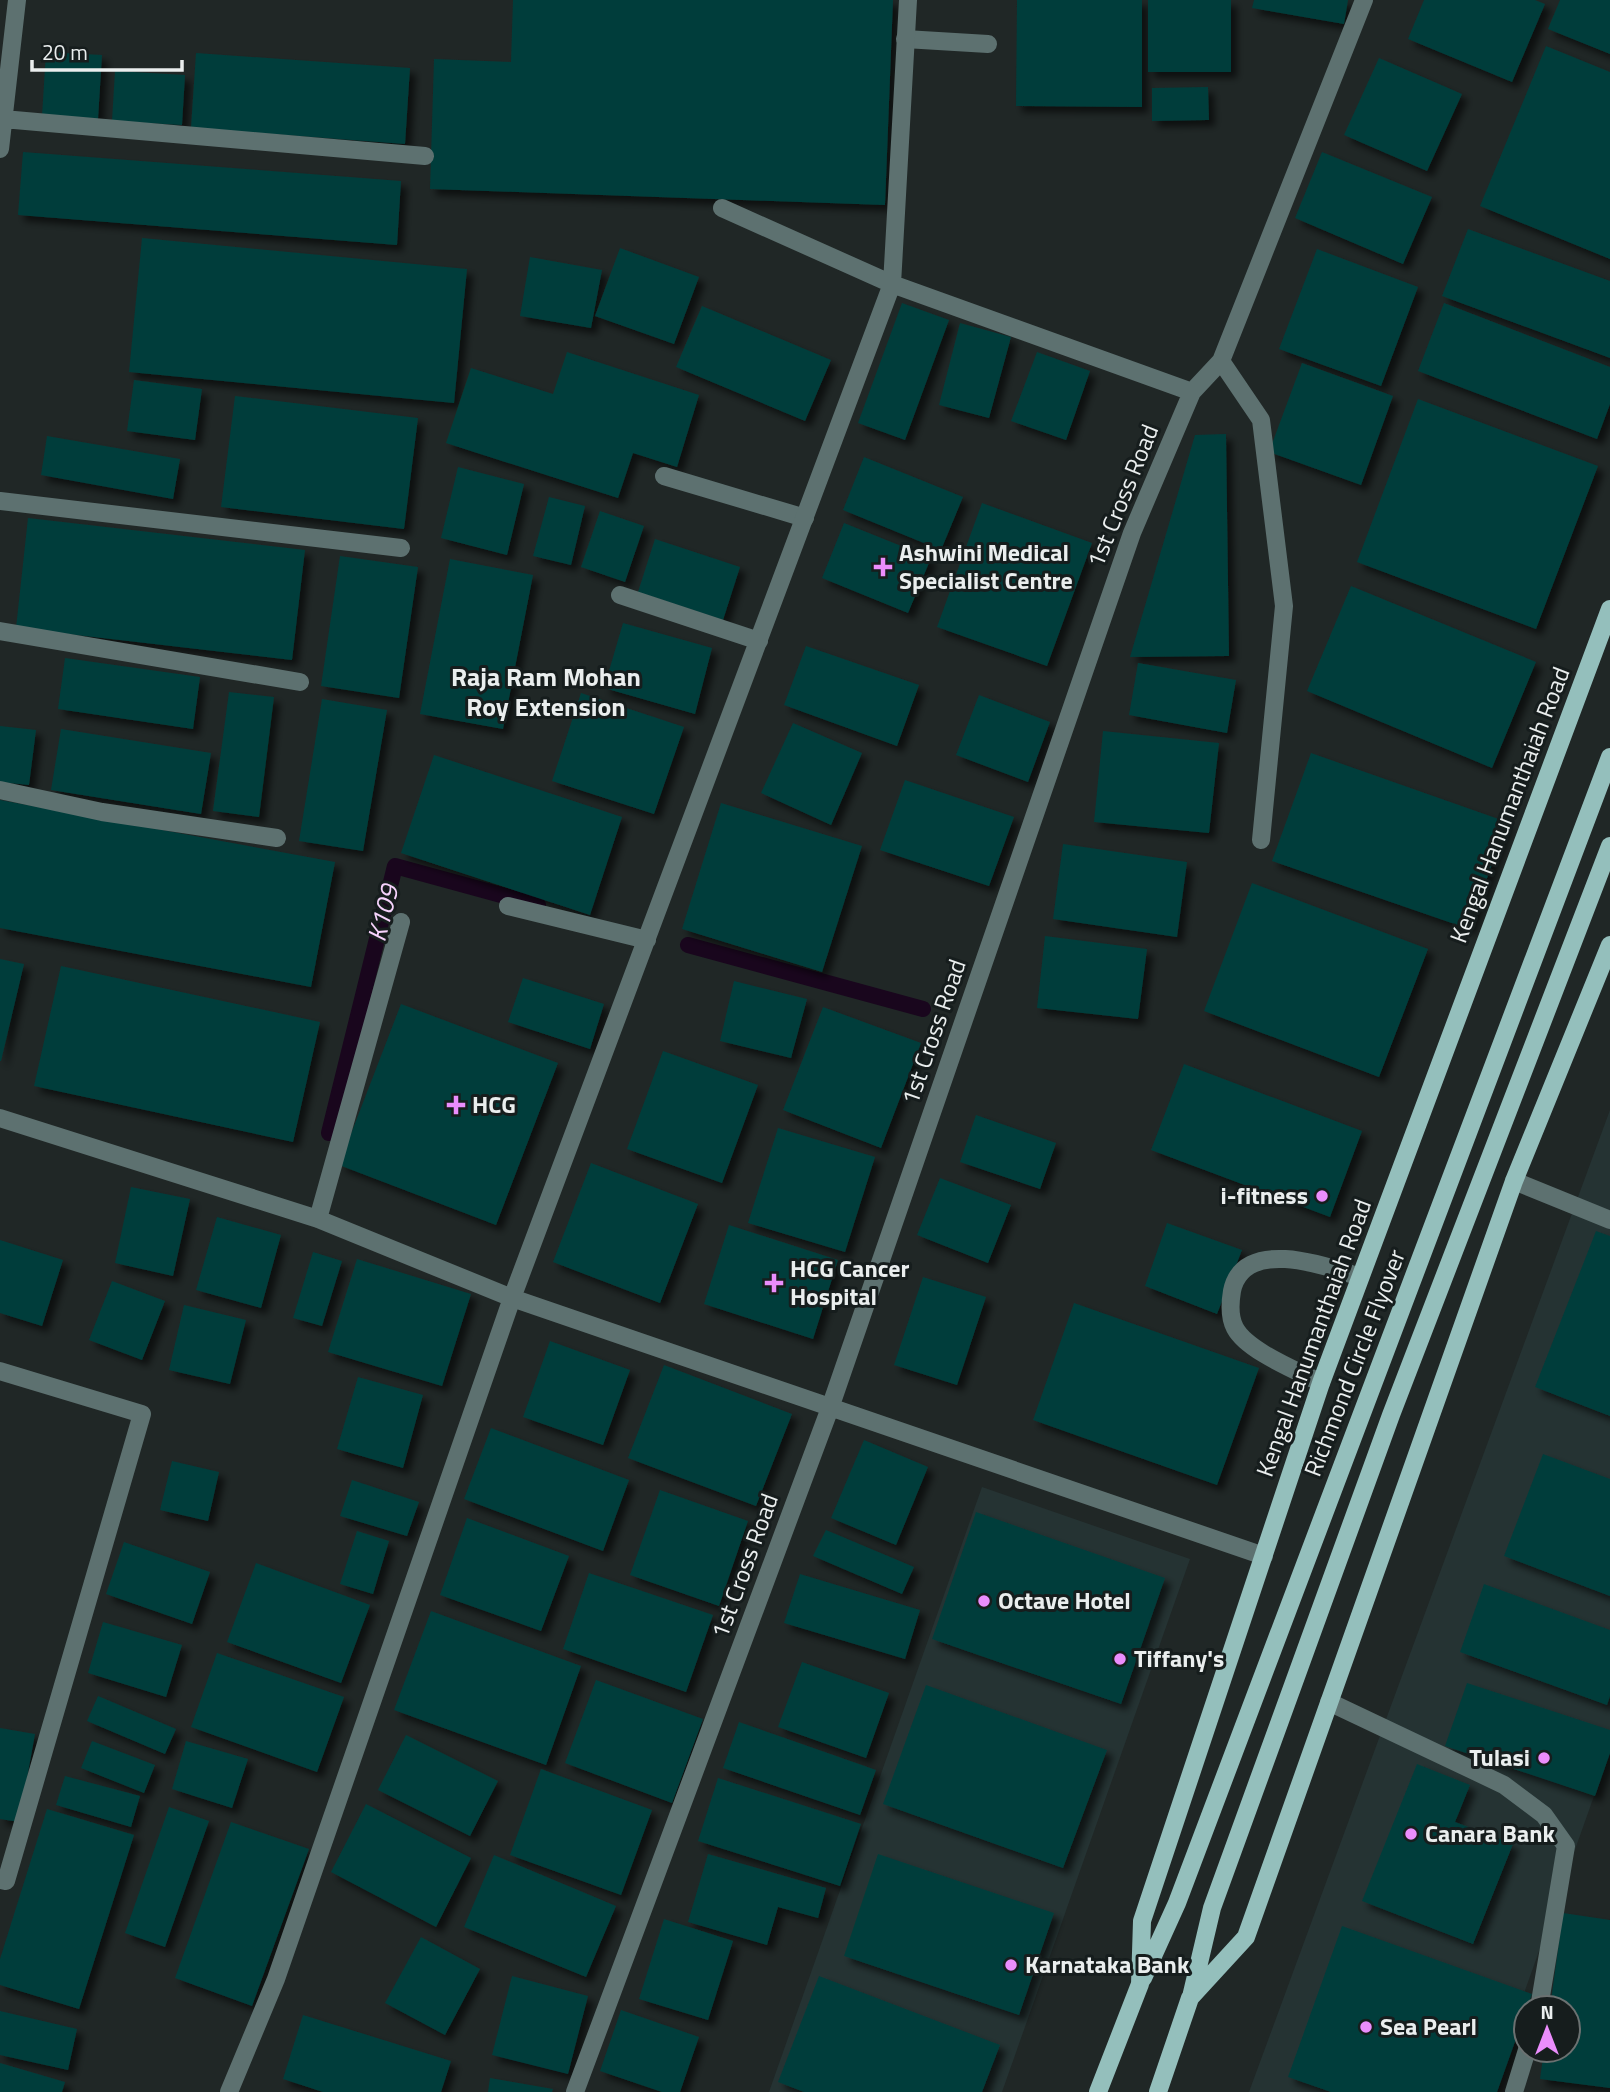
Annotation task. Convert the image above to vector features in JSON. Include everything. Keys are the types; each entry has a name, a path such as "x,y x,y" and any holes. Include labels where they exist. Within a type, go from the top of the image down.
{"main road":[{"name":"Kengal Hanumanthaiah Road","path":"1098,2092 1140,1984 1142,1921 1321,1383 1610,609"},
{"name":"Richmond Circle Flyover","path":"1140,1984 1162,1942 1177,1903 1610,757"},
{"path":"1157,2092 1191,1998 1212,1908 1391,1415 1610,846"},
{"path":"1191,1998 1246,1937 1514,1181 1610,945"}],"street":[{"path":"0,149 17,0"},
{"path":"229,2092 276,1979 512,1298 892,284 908,0"},
{"name":"1st Cross Road","path":"575,2092 830,1408 1132,533 1192,392 1221,361 1364,0"},
{"path":"905,39 988,44"},
{"path":"3,119 425,156"},
{"path":"722,208 892,284 1192,392"},
{"path":"1221,361 1261,420 1284,606 1261,840"},
{"path":"664,476 804,518"},
{"path":"0,500 401,548"},
{"path":"621,595 759,640"},
{"path":"0,631 300,682"},
{"path":"0,790 102,812 277,838"},
{"path":"508,906 646,940"},
{"path":"318,1219 401,922"},
{"path":"0,1118 318,1219 512,1298 1264,1556"},
{"path":"1514,1181 1610,1220"},
{"path":"1321,1383 1248,1343 1235,1328 1230,1306 1234,1284 1247,1269 1263,1260 1307,1262 1360,1277"},
{"path":"0,1371 142,1414 6,1881 0,1880"},
{"path":"1329,1702 1504,1786 1544,1815 1566,1846 1541,1994"},
{"path":"1514,2092 1523,2064"}],"shaded area":[{"path":"1610,1110 1610,1751 1524,1994 1512,1994 1512,2027 1489,2092 1249,2092"},
{"path":"982,1487 1190,1559 1002,2092 769,2092"}],"building":[{"path":"513,0 893,0 885,205 430,189 434,59 511,62"},
{"path":"1017,0 1142,0 1142,107 1016,106"},
{"path":"1148,0 1231,0 1231,72 1148,72"},
{"path":"1254,0 1348,0 1344,24 1252,8"},
{"path":"1424,0 1535,0 1545,4 1512,82 1408,39"},
{"path":"1560,0 1610,0 1610,54 1548,29"},
{"path":"1546,46 1610,72 1610,259 1480,206"},
{"path":"46,52 102,55 98,119 42,116"},
{"path":"196,53 410,68 405,144 191,128"},
{"path":"1379,58 1462,94 1427,171 1344,135"},
{"path":"115,71 185,75 182,125 112,121"},
{"path":"1208,87 1209,120 1152,121 1152,88"},
{"path":"23,152 401,181 397,245 18,215"},
{"path":"1322,152 1432,197 1403,264 1295,218"},
{"path":"1468,229 1610,281 1610,358 1442,296"},
{"path":"142,238 467,269 454,403 129,372"},
{"path":"620,248 699,277 674,344 595,316"},
{"path":"1317,249 1418,287 1381,386 1279,349"},
{"path":"530,257 602,270 591,328 520,316"},
{"path":"902,303 949,320 905,440 858,423"},
{"path":"1444,303 1610,367 1610,404 1597,439 1418,371"},
{"path":"702,306 831,360 805,421 676,367"},
{"path":"960,323 1011,337 989,418 939,405"},
{"path":"567,352 699,395 677,467 633,453 618,498 446,443 471,368 553,394"},
{"path":"1037,352 1090,371 1066,440 1011,421"},
{"path":"1302,363 1393,396 1361,485 1269,452"},
{"path":"134,380 202,389 195,440 127,431"},
{"path":"235,396 418,418 404,529 221,507"},
{"path":"1418,399 1598,466 1536,629 1357,562"},
{"path":"1226,434 1229,656 1130,657 1195,435"},
{"path":"47,436 180,459 173,499 41,475"},
{"path":"864,457 963,497 941,550 843,510"},
{"path":"458,467 524,484 507,555 441,538"},
{"path":"549,497 585,506 571,565 533,556"},
{"path":"982,503 1092,543 1047,666 937,627"},
{"path":"600,511 644,526 625,582 581,567"},
{"path":"28,518 305,550 292,660 16,628"},
{"path":"844,523 931,558 908,613 822,578"},
{"path":"655,539 740,567 723,620 638,592"},
{"path":"340,556 418,567 399,698 321,686"},
{"path":"450,559 533,575 503,729 420,714"},
{"path":"1351,586 1536,662 1492,768 1307,691"},
{"path":"623,623 712,648 695,714 604,688"},
{"path":"806,646 919,685 897,746 784,705"},
{"path":"65,658 200,677 193,729 58,709"},
{"path":"1138,663 1236,680 1227,733 1129,715"},
{"path":"229,692 274,697 259,817 213,811"},
{"path":"581,693 684,727 654,814 552,781"},
{"path":"979,695 1050,722 1028,782 956,755"},
{"path":"322,699 387,710 363,851 299,841"},
{"path":"793,723 862,753 831,825 761,793"},
{"path":"0,726 36,730 29,785 0,782"},
{"path":"61,729 211,753 201,814 51,790"},
{"path":"1103,731 1219,743 1209,833 1094,822"},
{"path":"1311,753 1507,822 1469,929 1272,861"},
{"path":"434,755 622,817 590,915 401,853"},
{"path":"905,780 1014,817 989,886 880,850"},
{"path":"0,800 335,862 311,987 0,928"},
{"path":"721,803 862,846 822,972 682,929"},
{"path":"1063,844 1187,862 1177,937 1053,919"},
{"path":"1252,883 1428,949 1379,1077 1204,1011"},
{"path":"1045,936 1147,949 1138,1019 1037,1008"},
{"path":"0,959 24,964 1,1061 0,1061"},
{"path":"61,966 320,1022 293,1142 34,1086"},
{"path":"523,978 604,1004 590,1049 508,1022"},
{"path":"734,981 807,999 791,1058 720,1041"},
{"path":"401,1004 558,1063 496,1225 339,1165"},
{"path":"823,1007 921,1043 881,1148 783,1110"},
{"path":"663,1051 758,1085 722,1183 627,1149"},
{"path":"1184,1064 1362,1131 1330,1217 1151,1150"},
{"path":"976,1115 1056,1143 1040,1189 960,1162"},
{"path":"778,1128 875,1157 845,1252 748,1223"},
{"path":"591,1163 698,1204 660,1303 553,1262"},
{"path":"940,1178 1011,1205 988,1263 917,1235"},
{"path":"131,1187 190,1199 173,1276 115,1263"},
{"path":"217,1217 281,1235 261,1308 196,1290"},
{"path":"1167,1223 1242,1250 1217,1314 1145,1286"},
{"path":"729,1225 838,1260 813,1339 704,1304"},
{"path":"1596,1231 1610,1236 1610,1416 1535,1387"},
{"path":"0,1240 63,1260 42,1326 0,1313"},
{"path":"313,1252 342,1261 322,1326 293,1318"},
{"path":"357,1259 471,1294 442,1386 328,1352"},
{"path":"923,1277 986,1297 957,1385 894,1365"},
{"path":"112,1281 165,1301 142,1360 89,1340"},
{"path":"1074,1303 1259,1368 1217,1485 1033,1420"},
{"path":"184,1305 246,1320 230,1384 169,1370"},
{"path":"550,1341 630,1370 603,1445 523,1417"},
{"path":"664,1365 792,1414 756,1506 628,1458"},
{"path":"358,1377 423,1395 403,1468 337,1449"},
{"path":"491,1428 629,1480 603,1551 464,1499"},
{"path":"864,1440 928,1467 896,1545 831,1518"},
{"path":"1543,1454 1610,1479 1610,1596 1504,1556"},
{"path":"172,1461 219,1472 208,1521 160,1510"},
{"path":"352,1480 419,1502 407,1536 340,1516"},
{"path":"660,1490 748,1521 719,1606 630,1575"},
{"path":"976,1512 1165,1578 1121,1704 932,1639"},
{"path":"467,1518 569,1556 541,1631 440,1595"},
{"path":"826,1530 914,1567 902,1594 813,1556"},
{"path":"357,1531 389,1541 373,1594 340,1584"},
{"path":"124,1542 210,1572 192,1624 106,1594"},
{"path":"256,1563 370,1605 341,1683 227,1642"},
{"path":"589,1573 713,1615 686,1692 563,1649"},
{"path":"800,1574 920,1610 905,1659 784,1623"},
{"path":"1484,1584 1610,1630 1610,1696 1607,1705 1460,1652"},
{"path":"431,1611 581,1666 546,1765 394,1710"},
{"path":"103,1622 182,1645 166,1697 88,1673"},
{"path":"217,1653 344,1697 317,1772 191,1727"},
{"path":"802,1662 889,1693 866,1758 778,1727"},
{"path":"596,1680 703,1719 672,1803 565,1763"},
{"path":"1467,1683 1610,1730 1610,1753 1595,1796 1445,1746"},
{"path":"926,1685 1107,1750 1063,1868 883,1804"},
{"path":"98,1696 176,1729 165,1754 87,1721"},
{"path":"739,1722 876,1770 860,1815 723,1768"},
{"path":"0,1728 35,1734 19,1822 0,1819"},
{"path":"406,1735 498,1781 470,1836 378,1790"},
{"path":"92,1741 155,1765 144,1793 81,1768"},
{"path":"186,1741 248,1759 232,1808 172,1789"},
{"path":"1417,1764 1470,1785 1455,1822 1513,1844 1473,1944 1362,1901"},
{"path":"541,1769 652,1810 621,1895 510,1855"},
{"path":"65,1776 140,1796 131,1827 56,1805"},
{"path":"718,1778 861,1824 840,1886 698,1841"},
{"path":"366,1804 471,1858 436,1927 331,1872"},
{"path":"169,1807 209,1821 165,1947 125,1933"},
{"path":"47,1809 134,1835 79,2009 0,1985 0,1959"},
{"path":"231,1822 309,1849 252,2006 175,1978"},
{"path":"708,1854 826,1888 818,1918 778,1907 767,1945 688,1922"},
{"path":"878,1854 1054,1913 1019,2015 844,1956"},
{"path":"494,1855 616,1906 586,1977 464,1927"},
{"path":"1563,1913 1610,1920 1610,2088 1540,2079 1542,2064 1582,2064 1582,1994 1552,1994"},
{"path":"664,1919 733,1941 708,2020 639,1999"},
{"path":"1342,1926 1532,1994 1512,1994 1512,2050 1497,2092 1331,2092 1288,2077"},
{"path":"421,1937 480,1969 445,2035 385,2003"},
{"path":"512,1976 588,1996 568,2074 492,2055"},
{"path":"819,1976 1000,2045 982,2092 804,2092 778,2082"},
{"path":"621,2010 699,2037 680,2092 662,2092 600,2071"},
{"path":"0,2011 77,2029 68,2070 0,2055"},
{"path":"303,2015 451,2061 441,2092 323,2092 283,2079"},
{"path":"0,2063 65,2082 62,2092 0,2092"},
{"path":"490,2078 553,2089 552,2092 488,2092"}],"waterway":[{"name":"K109","path":"329,1133 395,866 538,905"},
{"name":"K109","path":"688,945 923,1009"}],"place":[{"name":"Ashwini Medical Specialist Centre","path":"883,567"},
{"name":"HCG","path":"456,1105"},
{"name":"i-fitness","path":"1322,1196"},
{"name":"HCG Cancer Hospital","path":"774,1283"},
{"name":"Octave Hotel","path":"984,1601"},
{"name":"Tiffany's","path":"1120,1659"},
{"name":"Tulasi","path":"1544,1758"},
{"name":"Canara Bank","path":"1411,1834"},
{"name":"Karnataka Bank","path":"1011,1965"},
{"name":"Sea Pearl","path":"1366,2027"}],"district":[{"name":"Raja Ram Mohan Roy Extension","path":"546,692"}]}
